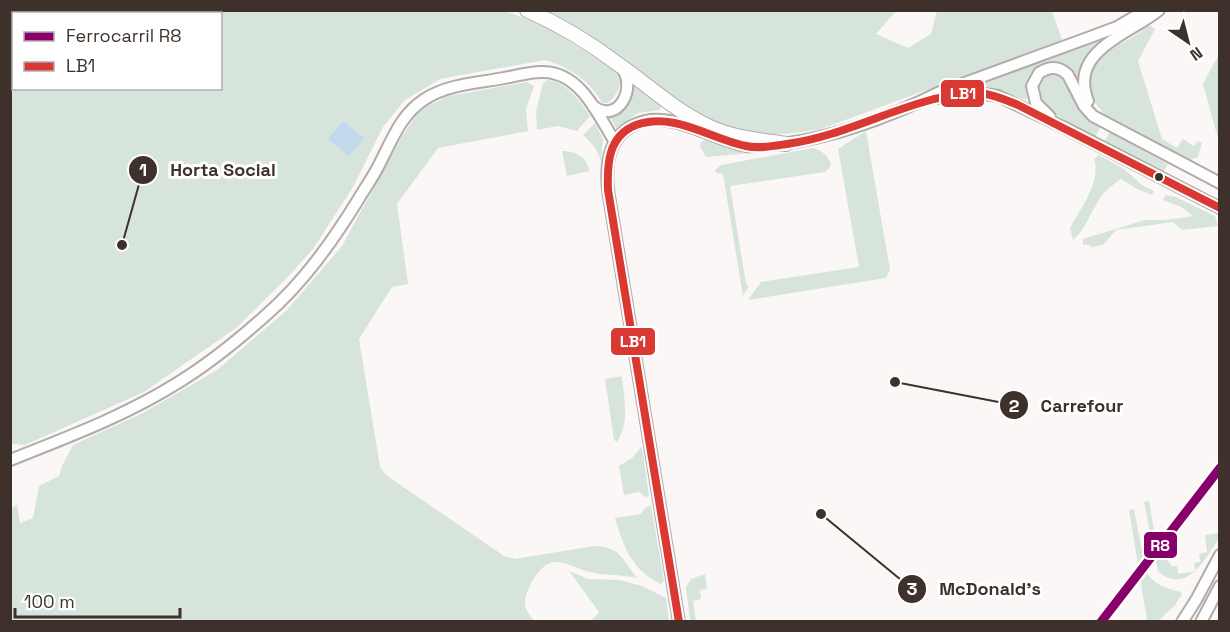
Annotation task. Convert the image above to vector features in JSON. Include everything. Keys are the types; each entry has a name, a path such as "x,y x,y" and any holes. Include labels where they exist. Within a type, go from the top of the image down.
{"street":[{"path":"527,10 568,31 620,65 667,102 708,126 737,136 786,144"},
{"path":"679,621 608,190 608,155 615,142 628,129 652,120 673,123 749,146 786,144 830,134 1117,27 1146,10"},
{"path":"1106,125 1087,100 1083,83 1086,68 1094,54 1101,48 1159,10"},
{"path":"593,106 601,111 611,110 623,100 628,83 626,73 620,65"},
{"path":"1059,125 1040,107 1032,92 1036,77 1050,68 1064,71 1089,112 1106,125 1220,183"},
{"path":"10,460 73,435 142,403 218,356 259,321 295,287 315,264 357,202 400,124 426,98 450,88 544,72 552,73 571,81 586,95 615,142"},
{"path":"919,102 961,93 998,96 1220,208"},
{"path":"1195,196 1220,203"},
{"path":"1182,621 1220,555"},
{"path":"1201,621 1220,586"}],"shaded area":[{"path":"11,11 505,11 541,24 621,74 618,90 608,103 602,103 592,88 578,76 545,60 440,79 405,100 383,127 353,187 313,249 236,328 144,392 25,445 11,444"},
{"path":"545,11 896,11 876,34 908,48 931,34 937,11 1052,11 1062,40 821,129 763,134 744,131 717,122 691,108 596,39"},
{"path":"1149,25 1155,29 1138,61 1162,139 1177,148 1183,139 1194,146 1198,141 1202,143 1198,157 1190,160 1106,116 1092,95 1090,77 1095,62 1100,56"},
{"path":"1101,40 1102,43 1089,54 1083,63 1078,78 1073,72 1059,65 1051,63 1037,67 1028,80 1027,100 983,87 985,82"},
{"path":"1219,56 1219,142 1203,84"},
{"path":"1052,74 1062,76 1067,81 1084,116 1100,128 1095,138 1063,119 1043,101 1039,91 1041,82"},
{"path":"547,80 567,88 590,116 577,131 558,126 537,130 536,112 543,83"},
{"path":"633,80 661,105 660,110 638,113 616,128 609,115 619,109 630,97"},
{"path":"527,82 534,86 526,109 528,131 438,148 397,204 408,284 392,287 359,339 380,467 386,475 504,556 515,559 594,546 603,547 620,555 637,578 592,573 559,562 549,563 534,578 525,599 527,611 534,621 11,621 11,508 17,505 20,523 33,518 39,486 59,476 73,445 143,413 217,370 287,310 342,246 402,136 418,113 449,96"},
{"path":"595,123 603,139 601,161 595,147 583,135"},
{"path":"866,131 890,270 886,278 748,300 761,282 859,267 838,149"},
{"path":"1110,132 1168,164 1163,172 1104,142"},
{"path":"704,140 751,153 706,157 700,147"},
{"path":"813,148 822,152 829,160 831,166 825,172 730,186 746,284 749,286 743,296 723,174 716,173 715,170 721,165"},
{"path":"562,151 580,156 586,162 589,171 567,176"},
{"path":"1099,155 1124,169 1143,186 1154,191 1152,195 1121,179 1102,196 1084,227 1073,240 1070,228 1093,185 1096,168 1094,159"},
{"path":"1165,195 1176,197 1215,216 1218,226 1182,230 1173,222 1116,230 1103,245 1091,247 1083,245 1083,239 1145,220 1193,216 1181,207 1163,200"},
{"path":"622,376 625,419 617,442 614,440 605,379"},
{"path":"642,446 649,496 645,497 639,492 624,495 619,466 632,458"},
{"path":"1149,501 1159,560 1167,560 1172,566 1177,566 1178,574 1195,571 1186,577 1168,578 1158,571 1144,502"},
{"path":"651,505 664,580 661,584 643,572 630,557 615,518 641,514"},
{"path":"1134,509 1146,571 1156,583 1182,594 1175,605 1158,621 1140,621 1147,620 1129,510"},
{"path":"1219,533 1219,538 1208,556 1195,571 1194,563 1200,562 1199,554 1207,552 1205,535"},
{"path":"569,571 588,579 619,580 642,586 666,598 669,621 591,621 599,612"},
{"path":"705,574 707,589 700,590 701,599 693,601 696,621 690,621 686,587 691,579"}],"water":[{"path":"343,121 364,138 349,156 328,139"}],"rail line":[{"name":"R8","path":"1101,622 1220,468"}],"transit line":[{"name":"LB1","path":"679,622 608,190 611,152 620,136 627,130 636,125 664,121 692,128 732,143 766,147 824,136 934,99 962,94 984,94 1018,105 1220,208"}],"place":[{"name":"Horta Social","path":"122,245"},
{"name":"Carrefour","path":"895,382"},
{"name":"McDonald's","path":"821,514"}]}
